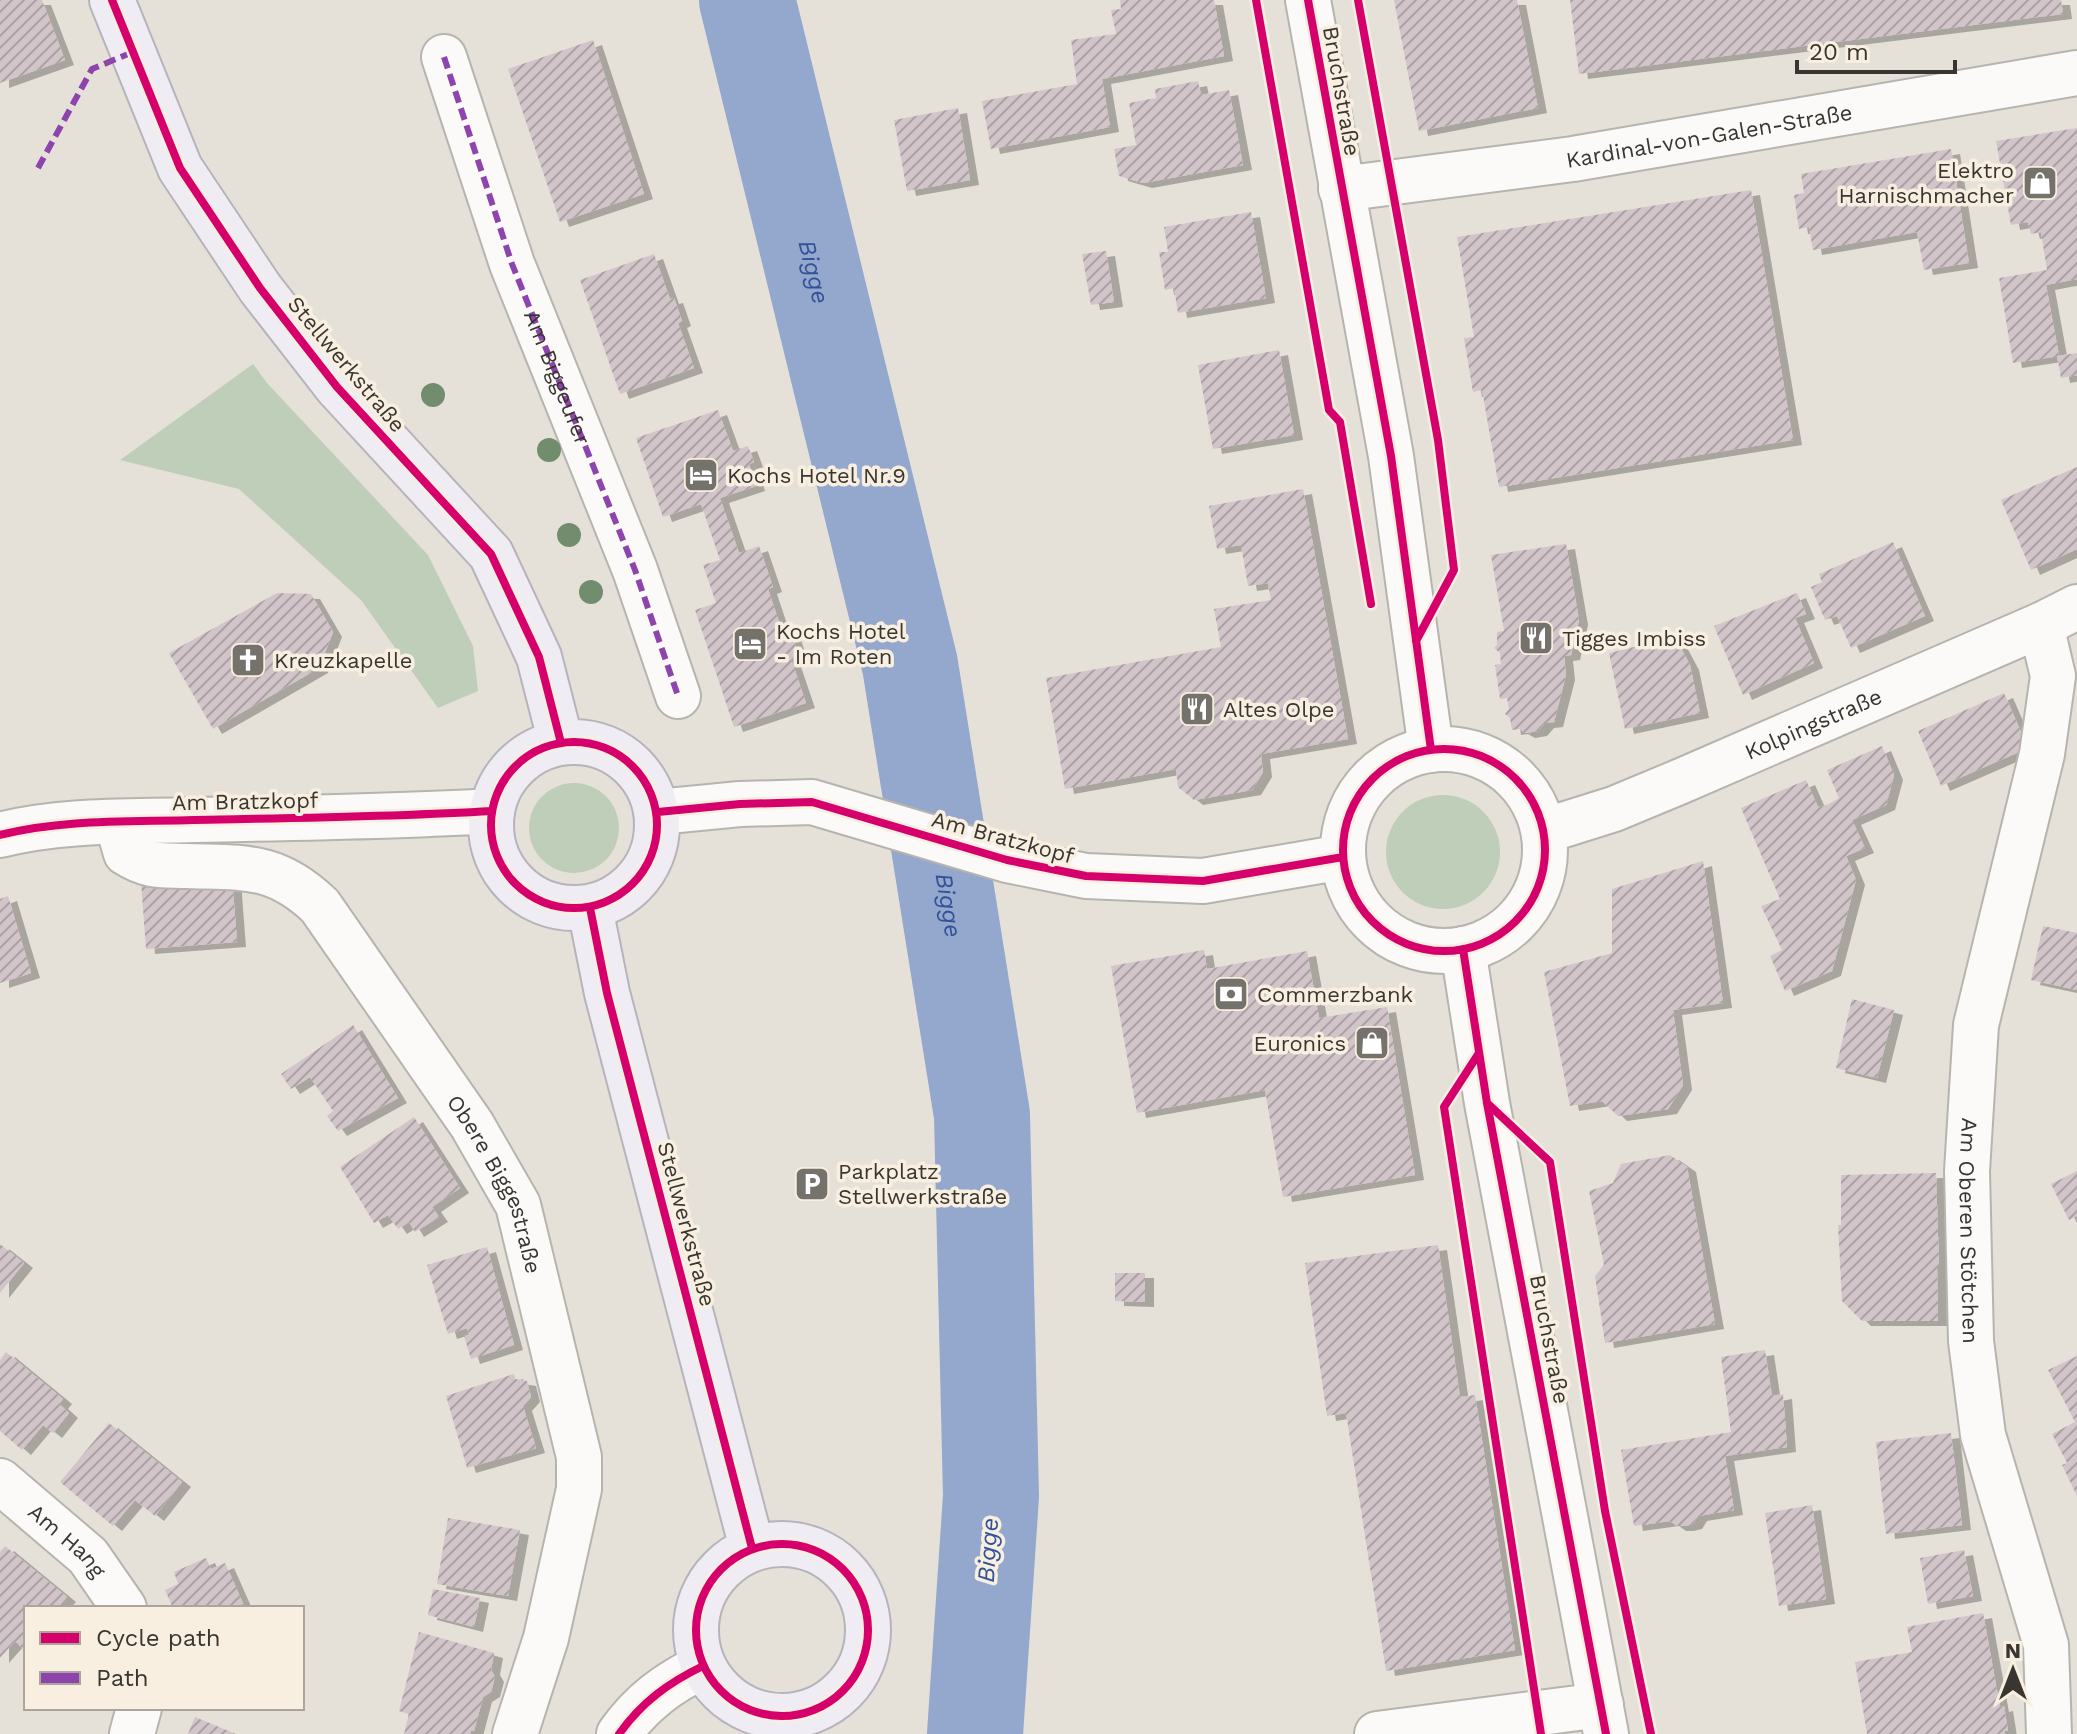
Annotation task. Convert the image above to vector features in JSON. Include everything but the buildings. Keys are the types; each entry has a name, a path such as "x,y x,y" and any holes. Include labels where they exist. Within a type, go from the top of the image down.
{"main road":[{"name":"Stellwerkstraße","path":"112,0 180,168 260,288 337,387 491,554 539,657 561,743"},
{"path":"588,742 613,751 634,766 649,787 658,812 658,837 650,862 635,884 614,899 590,908 562,909 537,901 515,885 499,863 491,837 492,811 498,791 508,774 523,759 541,748 561,743 588,742"},
{"name":"Stellwerkstraße","path":"590,908 607,993 752,1548"},
{"path":"781,1543 811,1548 837,1563 857,1585 868,1612 868,1642 859,1670 825,1720 760,1715 735,1703 715,1685 703,1666 695,1634 698,1607 710,1582 728,1562 752,1548 781,1543"}],"street":[{"name":"Bruchstraße","path":"1308,0 1391,456 1431,750"},
{"name":"Am Biggeufer","path":"444,57 512,264 635,570 678,696"},
{"name":"Kardinal-von-Galen-Straße","path":"1341,189 1573,159 2077,73"},
{"name":"Kolpingstraße","path":"1544,831 1614,809 1666,788 2059,616"},
{"name":"Am Oberen Stötchen","path":"2049,1734 2061,1637 1983,1435 1971,1341 1967,1171 1976,1025 2042,754 2059,616"},
{"path":"1431,750 1462,750 1491,760 1515,778 1534,802 1544,831 1545,863 1536,894 1518,919 1492,939 1463,949 1428,950 1396,940 1369,919 1350,890 1343,857 1345,827 1356,798 1376,775 1402,758 1431,750"},
{"name":"Am Bratzkopf","path":"658,812 740,804 812,802 1007,860 1086,876 1203,881 1343,857"},
{"name":"Am Bratzkopf","path":"0,835 23,829 117,822 492,811"},
{"name":"Obere Biggestraße","path":"117,822 126,853 145,865 266,871 299,886 320,906 472,1125 518,1205 579,1457 579,1489 546,1638 515,1734"},
{"name":"Bruchstraße","path":"1463,949 1487,1103 1604,1719"},
{"name":"Am Hang","path":"0,1481 88,1556 123,1606"},
{"path":"619,1734 646,1700 672,1681 703,1666"},
{"path":"132,1734 138,1710"},
{"path":"1377,1734 1604,1719"}],"green space":[{"path":"253,364 267,383 428,555 473,646 478,691 438,708 361,600 239,489 120,460"},
{"path":"574,783 591,786 606,796 616,811 619,828 616,845 606,860 591,870 574,873 557,870 542,860 532,845 529,828 532,811 542,796 557,786"},
{"path":"1443,795 1465,800 1483,812 1495,830 1500,852 1495,874 1483,892 1465,904 1443,909 1421,904 1403,892 1391,874 1386,852 1391,830 1403,812 1421,800"}],"waterway":[{"name":"Bigge","path":"747,0 910,665 982,1115 991,1496 975,1734"}],"marked path":[{"path":"38,168 92,69 133,52"},
{"path":"444,57 512,264 635,570 678,696"}],"cycle path":[{"path":"112,0 180,168 260,288 337,387 491,554 539,657 561,743"},
{"path":"1256,0 1329,410 1340,422 1371,604"},
{"path":"1308,0 1391,456 1431,750"},
{"path":"1358,0 1438,440 1454,570 1416,641"},
{"path":"574,742 606,748 633,766 651,793 657,825 651,857 633,884 606,902 574,908 542,902 515,884 497,857 491,825 497,793 515,766 542,748 574,742"},
{"path":"1444,749 1483,757 1515,779 1537,811 1545,850 1537,889 1515,921 1483,943 1444,951 1405,943 1373,921 1351,889 1343,850 1351,811 1373,779 1405,757 1444,749"},
{"path":"658,812 740,804 812,802 1007,860 1086,876 1203,881 1343,857"},
{"path":"0,835 47,826 96,822 492,811"},
{"path":"590,908 607,993 752,1548"},
{"path":"1463,949 1487,1103 1606,1734"},
{"path":"1479,1053 1444,1107 1541,1734"},
{"path":"1487,1103 1550,1162 1605,1511 1651,1734"},
{"path":"782,1544 815,1550 843,1569 862,1597 868,1630 862,1663 843,1691 815,1710 782,1716 749,1710 721,1691 702,1663 696,1630 702,1597 721,1569 749,1550 782,1544"},
{"path":"619,1734 656,1694 703,1666"}],"place":[{"name":"Elektro Harnischmacher","path":"2040,183"},
{"name":"Kochs Hotel Nr.9","path":"701,475"},
{"name":"Tigges Imbiss","path":"1536,638"},
{"name":"Kochs Hotel - Im Roten","path":"750,644"},
{"name":"Kreuzkapelle","path":"248,660"},
{"name":"Altes Olpe","path":"1197,709"},
{"name":"Commerzbank","path":"1231,994"},
{"name":"Euronics","path":"1372,1043"},
{"name":"Parkplatz Stellwerkstraße","path":"812,1184"}]}
